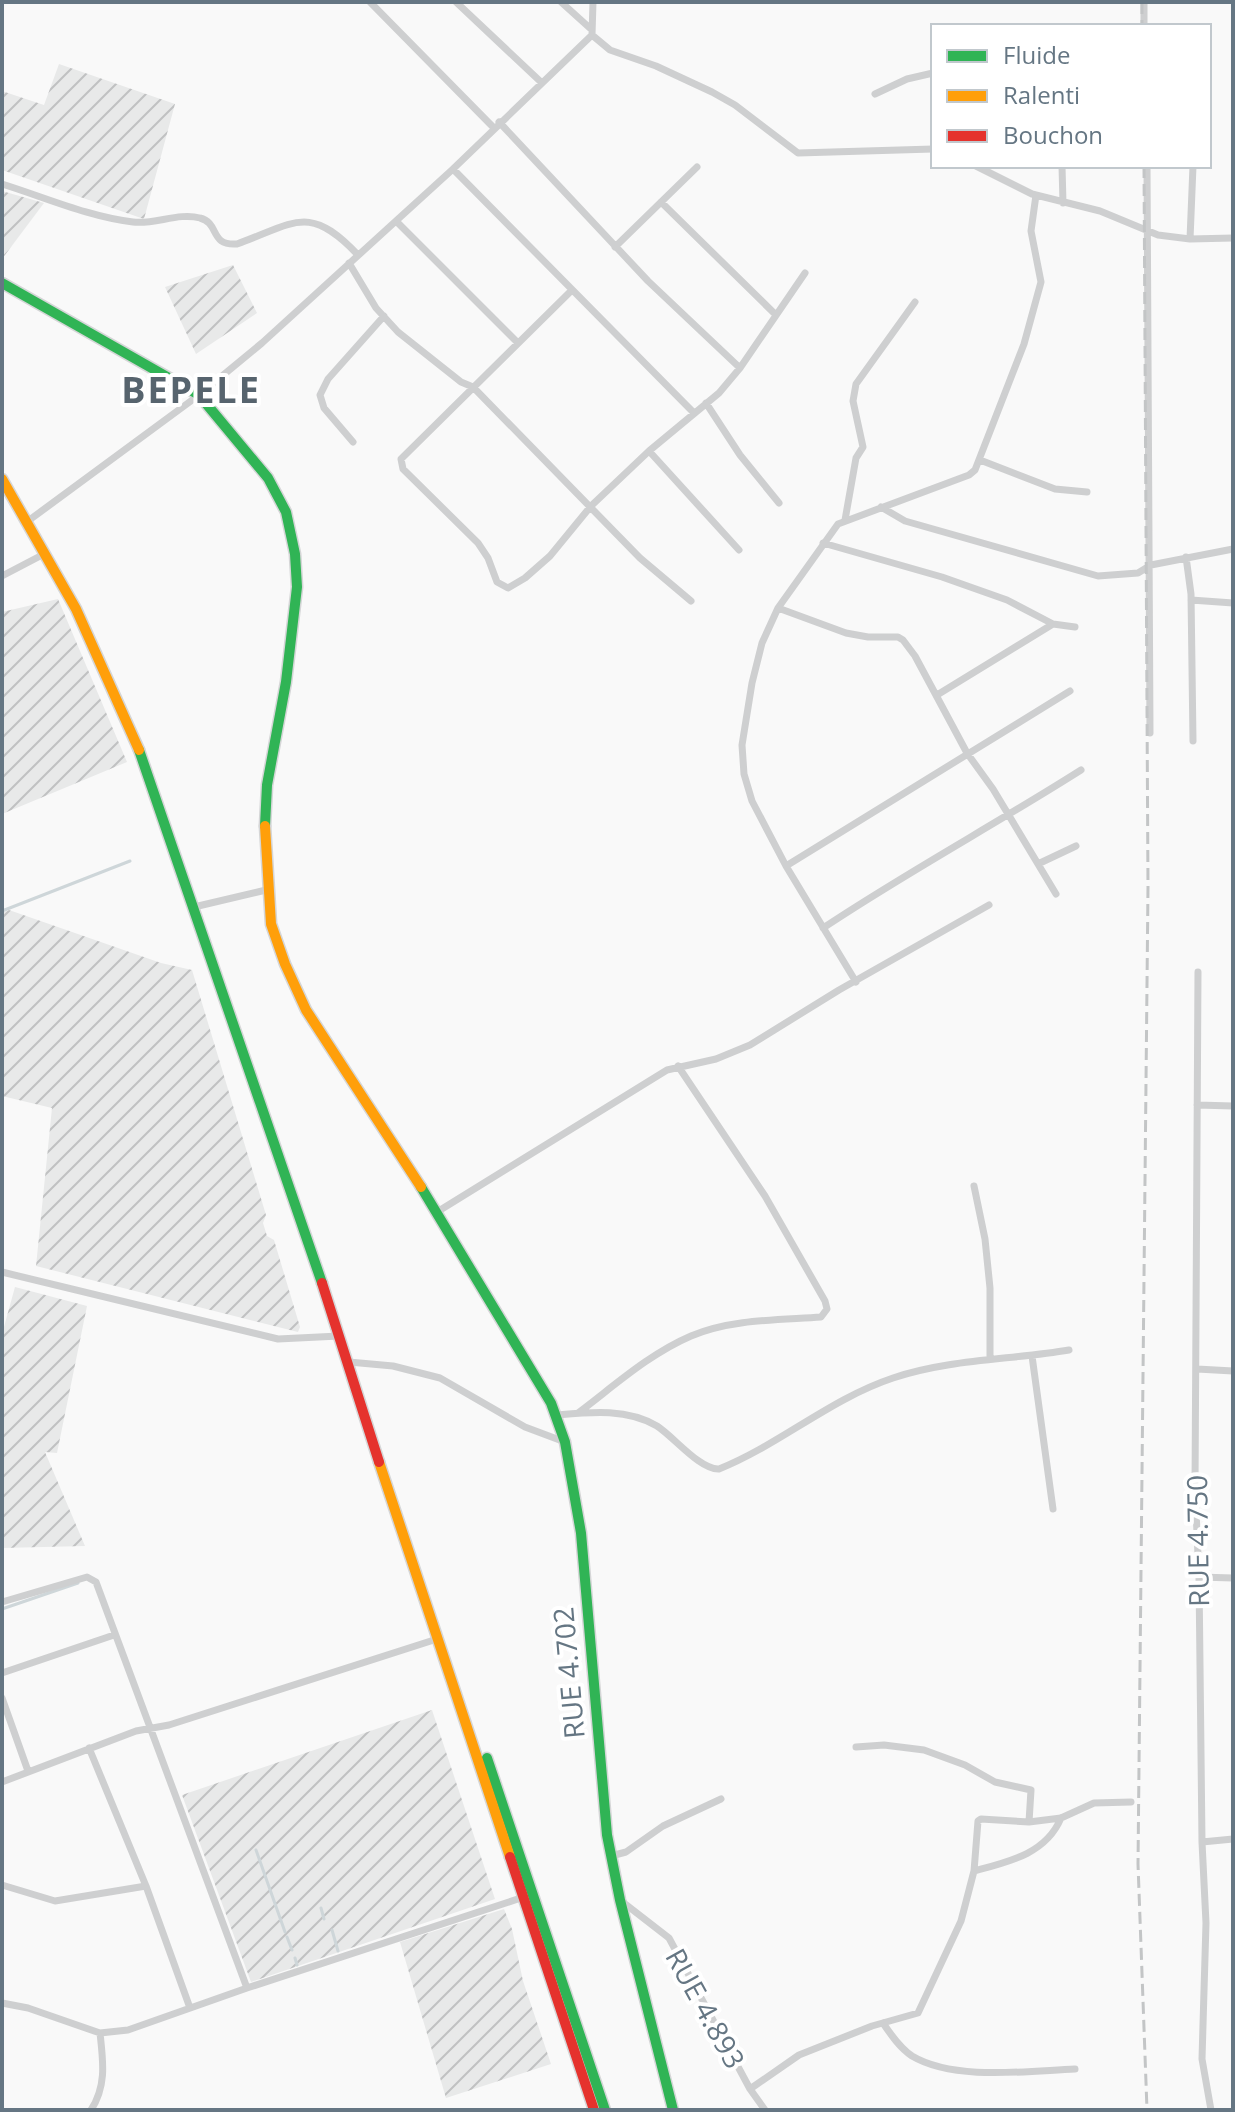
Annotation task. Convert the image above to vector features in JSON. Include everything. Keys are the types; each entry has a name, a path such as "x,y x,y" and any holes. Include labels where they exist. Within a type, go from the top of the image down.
{"main road":[{"path":"2,283 199,395"},
{"name":"RUE 4.702","path":"199,395 268,478 286,512 295,554 297,587 294,617 286,682 267,785 264,841 271,924 306,1010 437,1212 557,1415 565,1442 581,1533 595,1713 611,1856 673,2110"},
{"path":"2,479 78,609 110,676 138,746 244,1048 437,1639 466,1709 576,2038 594,2110"},
{"path":"351,1368 370,1406 524,1897 605,2110"}],"street":[{"path":"370,2 740,368"},
{"path":"456,2 542,83"},
{"path":"561,2 610,50 656,66 712,92 735,105 798,153 931,149"},
{"path":"28,521 199,395 262,343 453,169 592,32 593,2"},
{"path":"1144,2 1144,24"},
{"path":"875,94 907,79 931,73"},
{"path":"615,247 697,167"},
{"path":"980,168 1036,195 1100,211 1169,238 1233,238"},
{"path":"1062,168 1063,203"},
{"path":"1147,168 1150,733"},
{"path":"1190,239 1193,168"},
{"path":"453,169 694,413"},
{"path":"2,184 113,219 137,223 200,218 210,224 218,240 226,245 237,244 299,221 317,222 358,255"},
{"path":"856,982 841,962 752,801 744,774 742,745 752,683 762,643 778,608 838,524 969,475 980,460 1024,344 1041,282 1031,231 1036,195"},
{"path":"661,202 776,315"},
{"path":"396,221 518,343"},
{"path":"349,263 368,296 398,332 461,382 473,387 640,558 691,601"},
{"path":"572,290 401,459 400,464 445,513 478,543 488,558 497,582 508,588 550,556 591,506 706,403 740,368 805,273"},
{"path":"845,520 856,458 863,447 853,401 856,384 915,302"},
{"path":"353,442 324,408 320,395 328,379 384,316"},
{"path":"706,403 740,455 779,503"},
{"path":"649,451 739,550"},
{"path":"980,460 1055,489 1087,492"},
{"path":"881,507 916,524 1098,576 1138,573 1151,565 1233,549"},
{"path":"823,543 942,577 1007,600 1053,624 1075,627"},
{"path":"2,576 47,552"},
{"path":"1186,557 1191,600 1193,741"},
{"path":"1191,600 1233,603"},
{"path":"778,608 846,633 900,638 915,656 967,753 1040,863 1056,894"},
{"path":"937,695 1053,624"},
{"path":"786,866 1070,691"},
{"path":"823,928 1081,770"},
{"path":"1040,863 1076,846"},
{"path":"193,907 266,890"},
{"path":"437,1212 667,1070 716,1059 750,1045 989,905"},
{"name":"RUE 4.750","path":"1198,972 1195,1489 1206,1923 1202,2059 1211,2110"},
{"path":"578,1413 639,1366 691,1336 714,1328 761,1321 821,1317 827,1309 765,1196 678,1066"},
{"path":"1197,1105 1233,1106"},
{"path":"974,1186 985,1239 990,1288 990,1358"},
{"path":"2,1272 278,1339 339,1336"},
{"path":"557,1415 598,1411 633,1417 655,1425 705,1466 719,1469 825,1410 891,1378 990,1358 1069,1350"},
{"path":"1032,1356 1053,1509"},
{"path":"351,1368 393,1366 440,1378 525,1427 565,1442"},
{"path":"1197,1369 1233,1371"},
{"path":"2,1602 93,1577 247,1988"},
{"path":"1199,1577 1233,1578"},
{"path":"2,1673 114,1635"},
{"path":"2,1782 89,1748 437,1639"},
{"path":"2,1698 28,1771"},
{"path":"856,1747 884,1745 924,1750 965,1765 995,1782 1031,1790 1029,1822"},
{"path":"89,1748 146,1886 190,2008"},
{"path":"611,1856 626,1852 663,1826 721,1799"},
{"path":"750,2089 799,2055 883,2023 915,2015 921,2009 961,1921 974,1871 978,1821 1029,1822 1061,1818 1094,1803 1131,1802"},
{"path":"974,1871 1023,1857 1050,1838 1061,1818"},
{"path":"1202,1842 1233,1839"},
{"path":"2,1885 55,1901 146,1886"},
{"path":"2,2003 28,2008 100,2033 128,2030 524,1897"},
{"name":"RUE 4.893","path":"620,1900 669,1938 750,2089 765,2110"},
{"path":"883,2023 909,2054 941,2068 966,2071 1075,2069"},
{"path":"91,2110 103,2083 100,2033"}],"shaded area":[{"path":"59,64 175,104 144,219 2,170 2,91 44,105"},
{"path":"2,191 44,203 2,259"},
{"path":"233,265 257,313 196,354 165,287"},
{"path":"58,599 127,762 2,814 2,612"},
{"path":"9,910 161,963 192,970 266,1215 263,1223 267,1236 274,1240 300,1327 298,1332 36,1266 52,1108 2,1096 2,913"},
{"path":"15,1287 87,1306 57,1453 45,1452 85,1546 2,1548 2,1334"},
{"path":"432,1710 495,1899 251,1982 182,1795"},
{"path":"504,1909 512,1929 523,1981 551,2064 446,2098 400,1942"}],"waterway":[{"path":"2,911 130,861"},
{"path":"2,1609 78,1583"},
{"path":"256,1850 285,1932"},
{"path":"321,1908 324,1919"},
{"path":"332,1930 338,1951"},
{"path":"287,1937 292,1950"},
{"path":"295,1958 297,1965"}],"railway":[{"path":"1142,2 1142,24"},
{"path":"1144,168 1148,887 1138,1864 1147,2110"}],"traffic: fast":[{"path":"2,283 199,395 268,478 286,512 295,554 297,587 286,682 267,785 265,826"},
{"path":"139,750 322,1283"},
{"path":"421,1187 551,1403 565,1442 581,1533 607,1835 620,1900 673,2110"},
{"path":"487,1758 605,2110"}],"traffic: slow":[{"path":"2,479 76,609 139,750"},
{"path":"265,826 271,924 285,964 306,1010 421,1187"},
{"path":"379,1462 510,1857"}],"traffic: jam":[{"path":"322,1283 379,1462"},
{"path":"510,1857 594,2110"}],"district":[{"name":"BEPELE","path":"191,389"}]}
